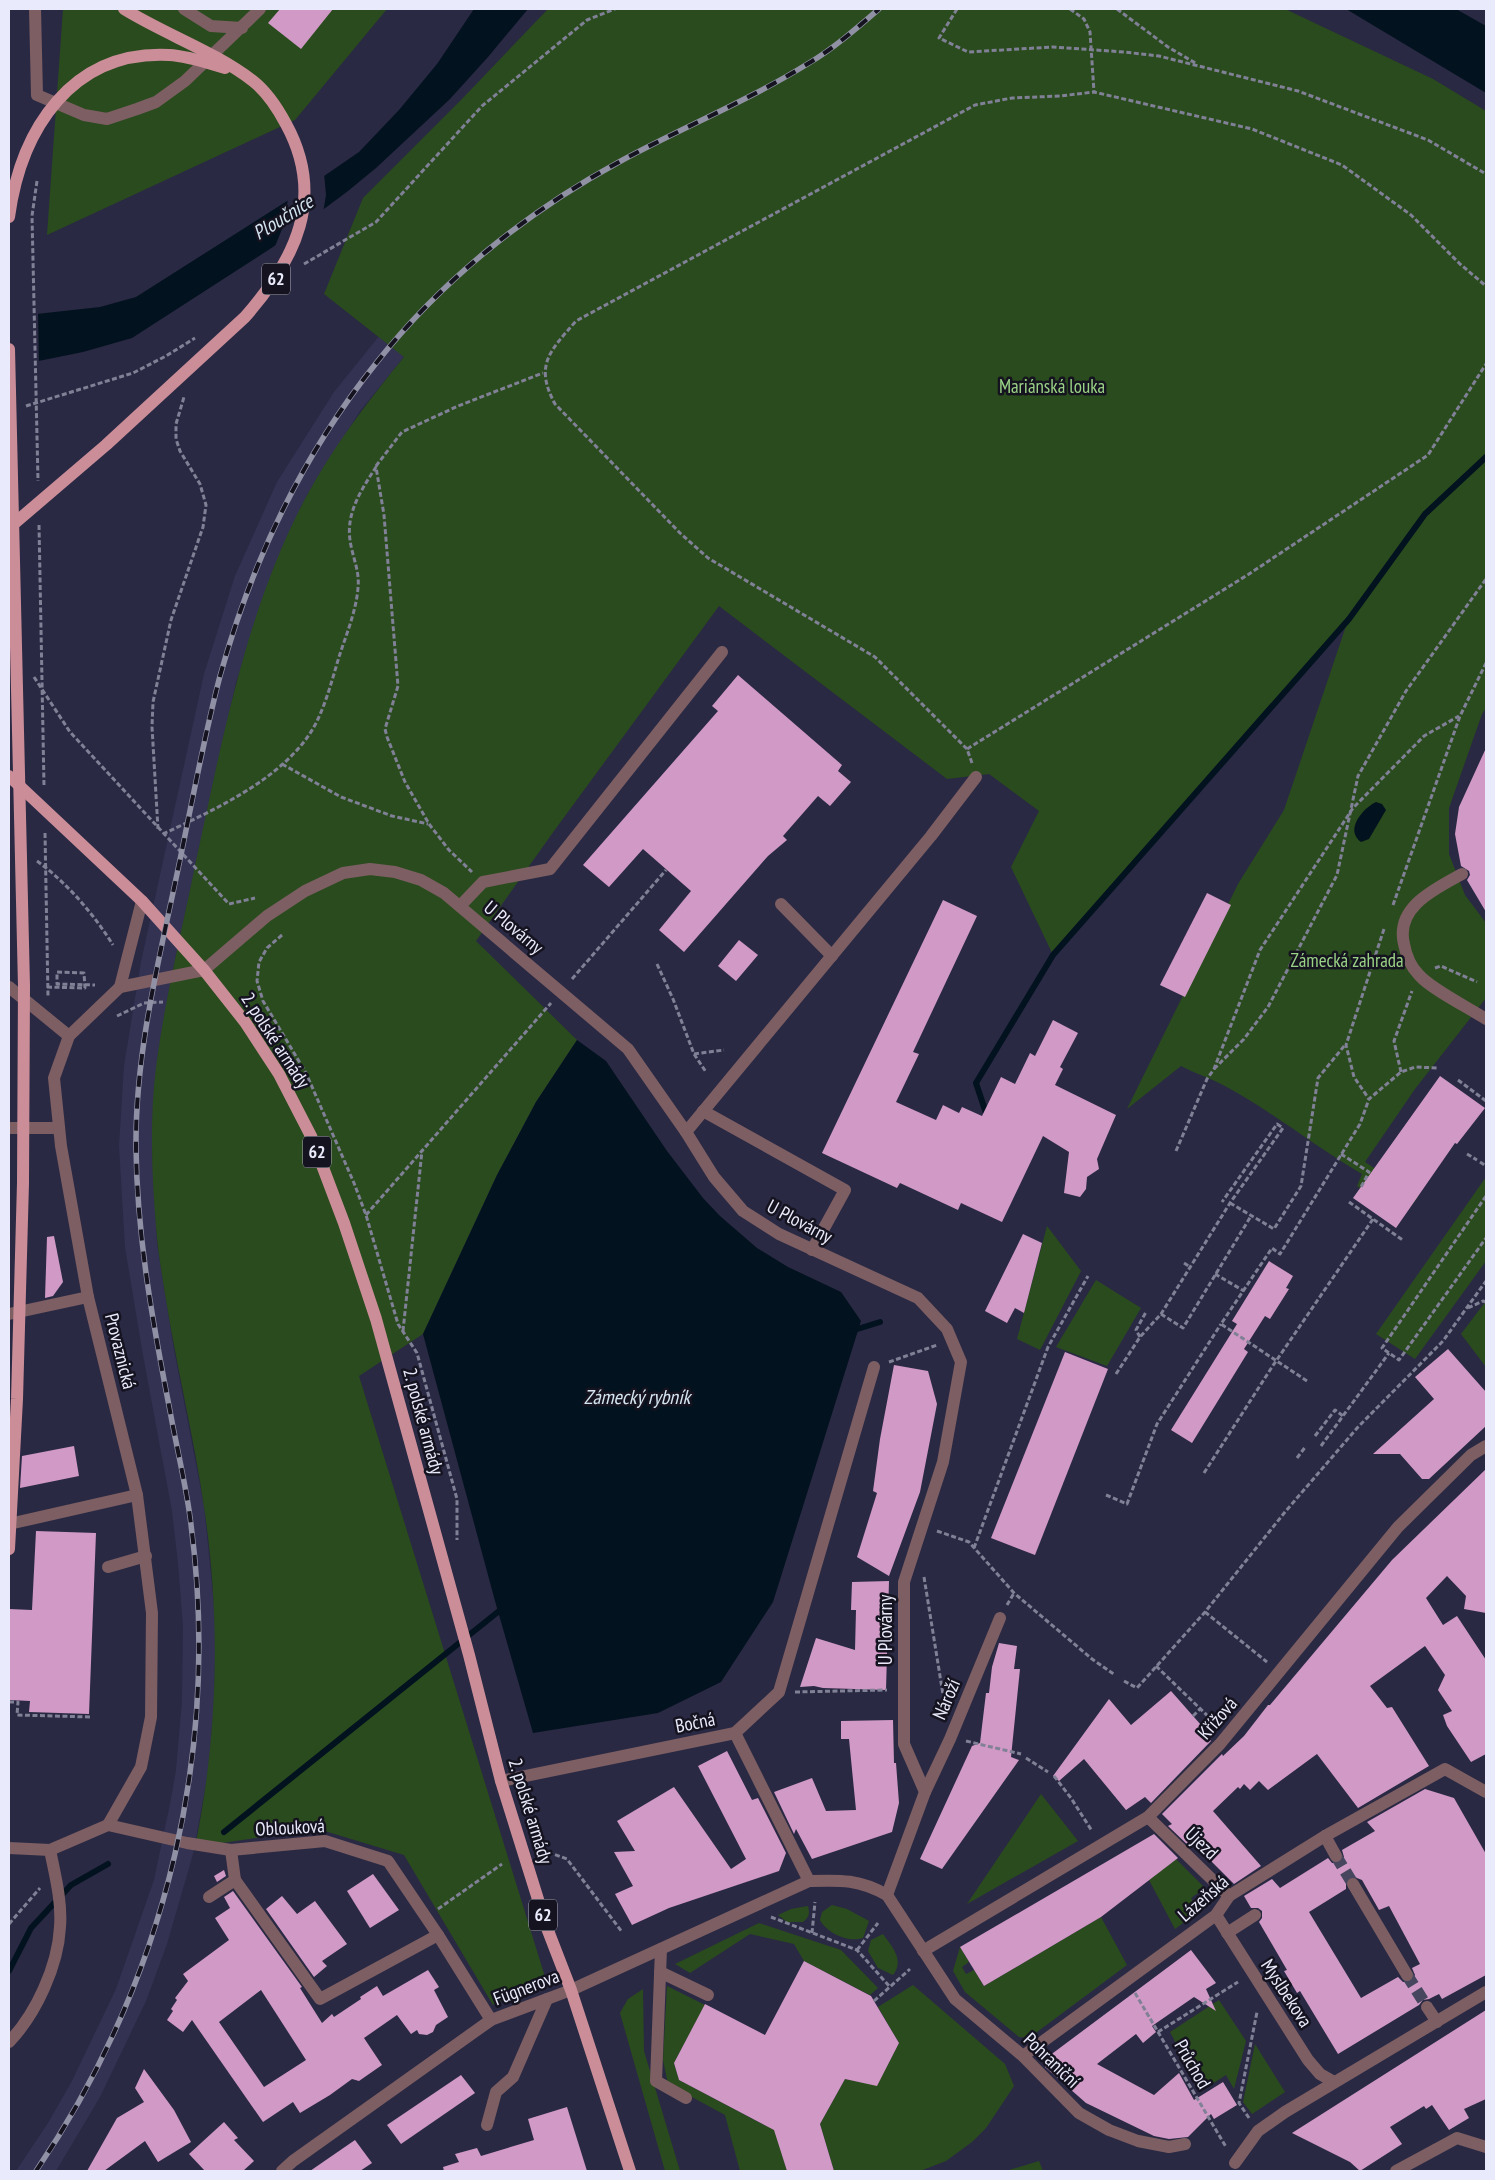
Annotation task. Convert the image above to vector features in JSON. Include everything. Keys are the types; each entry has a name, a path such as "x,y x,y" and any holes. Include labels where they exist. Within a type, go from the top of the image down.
{"main road":[{"name":"62","path":"9,528 106,445 245,317 264,296 281,272 301,226 304,188 303,172 299,151 280,112 255,83 238,70 188,41 124,9"},
{"path":"9,217 16,181 24,156 42,120 58,99 97,68 141,55 171,55 238,70"},
{"path":"9,349 24,1006 23,1182 17,1399 9,1550"},
{"name":"2. polské armády","path":"9,776 142,900 204,970 245,1022 279,1074 314,1144 344,1223 376,1318 469,1655 501,1781 547,1928 571,1990 630,2171"}],"street":[{"path":"35,9 37,96 84,115 107,119 156,102 185,82 260,9"},
{"path":"184,9 211,26 242,28"},
{"path":"460,906 483,882 550,870 722,652"},
{"path":"686,1132 931,836 976,777"},
{"name":"U Plovárny","path":"204,970 267,916 305,891 343,872 370,869 395,872 421,880 444,892 628,1049 686,1132 714,1177 743,1211 779,1234 918,1298 947,1329 961,1362 943,1462 904,1582 904,1744 925,1792"},
{"path":"1462,874 1426,894 1412,908 1404,923 1402,937 1406,955 1418,975 1486,1019"},
{"path":"142,900 120,987 204,970"},
{"path":"781,904 832,956"},
{"path":"9,987 69,1036"},
{"name":"Provaznická","path":"108,1825 141,1767 151,1717 152,1613 137,1495 88,1297 59,1128 54,1078 69,1036 120,987"},
{"path":"703,1112 845,1190 812,1250"},
{"path":"9,1128 59,1128"},
{"path":"9,1314 88,1297"},
{"path":"736,1733 779,1692 874,1367"},
{"name":"Křížová","path":"923,1951 1148,1817 1227,1735 1280,1673 1398,1527 1472,1455 1486,1446"},
{"path":"9,1524 137,1495"},
{"path":"108,1567 146,1556"},
{"name":"Nároží","path":"925,1792 950,1739 1000,1618"},
{"name":"Bočná","path":"501,1781 736,1733 809,1881"},
{"name":"Lázeňská","path":"1023,2056 1216,1916 1229,1896 1325,1836 1445,1769 1486,1792"},
{"path":"809,1881 847,1880 871,1886 887,1895 925,1792"},
{"name":"Újezd","path":"1148,1817 1229,1896"},
{"path":"9,1848 50,1850 108,1825"},
{"name":"Oblouková","path":"108,1825 188,1843 231,1850 324,1841 388,1862 438,1934 491,2020"},
{"path":"1325,1836 1336,1856"},
{"path":"9,2042 18,2033 40,2000 53,1961 60,1927 58,1886 50,1850"},
{"path":"231,1850 235,1880 320,1999 438,1934"},
{"path":"209,1897 235,1880"},
{"name":"Fügnerova","path":"282,2171 294,2166 491,2020 571,1990 809,1881"},
{"path":"1353,1884 1407,1975"},
{"name":"Pohraniční","path":"887,1895 955,1999 1023,2056 1079,2113 1109,2130 1138,2141 1169,2147 1185,2144"},
{"path":"1227,1933 1255,1915"},
{"name":"Myslbekova","path":"1216,1916 1308,2060 1320,2074 1334,2082"},
{"path":"661,1949 656,2081 686,2098"},
{"path":"660,1972 708,1995"},
{"path":"1235,2163 1258,2131 1334,2082 1340,2081 1486,1992"},
{"path":"487,2125 496,2092 512,2077 546,1999"},
{"path":"1427,2008 1437,2022"},
{"path":"1396,2171 1457,2138 1486,2147"}],"path":[{"path":"302,265 376,222 482,106 587,20 614,9"},
{"path":"957,9 939,38 968,52 1053,47 1159,56 1298,91 1419,136 1486,174"},
{"path":"1070,9 1084,19 1090,32 1094,92"},
{"path":"1117,9 1168,47 1202,67"},
{"path":"976,777 967,749 875,657 708,558 681,534 555,404 548,391 544,373 555,344 576,321 975,105 1012,98 1060,96 1094,92 1252,128 1342,165 1411,215 1460,264 1486,286"},
{"path":"38,174 32,216 38,490"},
{"path":"18,410 52,397 133,373 166,356 202,333"},
{"path":"967,749 1250,574 1428,454 1486,364"},
{"path":"163,834 224,805 248,791 282,764 302,744 315,726 328,694 355,607 358,587 357,563 350,540 350,523 356,497 402,432 458,406 544,373"},
{"path":"158,829 152,727 153,702 172,620 203,527 206,505 200,484 180,451 176,439 176,424 185,396"},
{"path":"376,467 384,515 398,686 385,729 405,782 429,824 449,850 483,882"},
{"path":"39,520 44,788"},
{"path":"1176,1151 1207,1079 1214,1069 1244,1039 1268,1007 1337,875 1353,808 1358,776 1406,691 1486,579"},
{"path":"29,670 70,732 229,904 255,898"},
{"path":"1214,1069 1260,950 1353,808 1424,736 1460,716"},
{"path":"282,764 341,796 392,816 429,824"},
{"path":"44,828 48,1005"},
{"path":"30,855 50,870 97,919 114,946"},
{"path":"572,979 666,870"},
{"path":"282,935 267,948 259,962 257,981 263,1001 306,1073 366,1215 398,1324 418,1353 457,1499 457,1539 459,1548"},
{"path":"657,964 694,1054 706,1072"},
{"path":"1430,970 1441,966 1477,982"},
{"path":"47,987 85,988 84,981 84,973 57,972 57,984 81,984 89,985 95,985"},
{"path":"1401,1072 1394,1041 1414,986"},
{"path":"366,1215 553,1001"},
{"path":"114,1017 144,1003 163,1002"},
{"path":"1230,1203 1274,1229 1301,1186 1318,1078 1346,1045"},
{"path":"694,1054 724,1050"},
{"path":"1458,1080 1486,1101"},
{"path":"1106,1495 1127,1504 1157,1424 1272,1248 1280,1254 1360,1124 1369,1099"},
{"path":"1116,1374 1140,1337 1161,1314 1230,1203 1283,1128 1278,1124 1222,1202"},
{"path":"403,1332 422,1151"},
{"path":"1341,1154 1369,1172 1360,1188"},
{"path":"1467,1154 1486,1166"},
{"path":"1486,1196 1382,1348 1399,1360 1486,1238"},
{"path":"1349,1202 1404,1241"},
{"path":"1161,1314 1183,1328 1251,1216"},
{"path":"1204,1473 1272,1368 1373,1219"},
{"path":"1184,1263 1190,1267"},
{"path":"1215,1274 1244,1291"},
{"path":"974,1548 1048,1347 1088,1276"},
{"path":"1124,1681 1137,1688 1205,1612 1285,1512 1346,1441 1442,1341 1486,1281"},
{"path":"1467,1309 1483,1301 1486,1302"},
{"path":"1140,1337 1136,1330 1146,1312"},
{"path":"1221,1324 1307,1381"},
{"path":"874,1367 928,1348"},
{"path":"1320,1446 1389,1353"},
{"path":"1315,1436 1335,1410 1343,1416"},
{"path":"1297,1458 1306,1446"},
{"path":"922,1525 969,1542 1014,1593 1092,1659 1115,1675"},
{"path":"924,1576 945,1710"},
{"path":"1205,1612 1280,1673"},
{"path":"1156,1666 1227,1735"},
{"path":"779,1692 890,1690"},
{"path":"9,1702 18,1702 17,1715 91,1717"},
{"path":"1193,1716 1200,1709"},
{"path":"973,1742 1021,1754"},
{"path":"1026,1758 1048,1772"},
{"path":"1054,1776 1072,1798 1101,1845"},
{"path":"548,1852 567,1859 622,1932"},
{"path":"438,1909 502,1864"},
{"path":"9,1924 40,1888"},
{"path":"812,1933 815,1902"},
{"path":"767,1916 857,1950 890,1987"},
{"path":"857,1950 878,1923"},
{"path":"874,2001 910,1969"},
{"path":"1158,2032 1252,1973"},
{"name":"Průchod","path":"1127,1980 1235,2163"},
{"path":"1258,2131 1239,2103 1262,1990"}],"shaded area":[{"path":"401,309 425,331 360,411 306,497 236,682 173,969 156,1070 152,1146 157,1243 174,1350 204,1506 216,1625 214,1703 208,1773 193,1854 167,1944 146,2001 100,2097 56,2171 16,2171 48,2123 72,2081 116,1989 154,1880 176,1770 182,1701 183,1626 178,1563 172,1511 125,1247 119,1146 124,1066 141,962 204,674 235,576 277,482 334,392"}],"green space":[{"path":"63,9 387,9 295,120 47,235"},
{"path":"548,9 1285,9 1433,79 1486,111 1486,708 1482,714 1449,808 1449,854 1465,895 1486,923 1486,998 1415,1089 1365,1162 1418,1197 1402,1218 1357,1186 1362,1174 1241,1095 1218,1082 1181,1066 1127,1109 1238,884 1284,810 1348,620 1053,955 1011,867 1039,811 989,774 947,779 719,606 476,941 577,1040 536,1102 497,1175 423,1334 359,1376 546,1980 493,2005 404,1855 318,1829 195,1847 203,1805 212,1720 215,1677 213,1592 200,1481 170,1326 158,1246 153,1174 152,1110 164,1015 216,768 239,675 267,584 285,540 316,478 377,390 404,357 324,294 363,198"},
{"path":"1486,1177 1486,1261 1415,1359 1376,1334"},
{"path":"1047,1226 1081,1271 1040,1350 1017,1339"},
{"path":"1096,1280 1141,1308 1107,1366 1056,1347"},
{"path":"1486,1301 1486,1367 1461,1334"},
{"path":"1041,1794 1078,1841 967,1904"},
{"path":"1176,1859 1205,1888 1191,1898 1199,1911 1175,1929 1149,1880"},
{"path":"832,1905 847,1909 869,1921 863,1938 851,1939 838,1936 823,1925 820,1920 822,1912"},
{"path":"808,1906 807,1919 803,1922 787,1922 778,1915 791,1909"},
{"path":"1101,1917 1127,1965 1029,2038 1019,2037 965,1992 953,1971 960,1947 969,1962 962,1967 966,1974 974,1970 984,1986"},
{"path":"759,1923 841,1950 878,1988 870,1995 804,1961 794,1944 750,1934 690,1973 675,1964"},
{"path":"883,1934 896,1954 898,1964 893,1975 878,1968 868,1951 871,1940"},
{"path":"913,1985 1005,2064 1014,2086 986,2128 972,2142 946,2161 920,2171 834,2171 820,2124 845,2079 877,2085 899,2043 878,2007"},
{"path":"667,1986 705,2005 674,2063 679,2080 764,2125 778,2130 781,2151 787,2171 740,2171 725,2115 668,2084 663,2060"},
{"path":"643,1989 644,2051 680,2171 665,2171 620,2013 628,1999"},
{"path":"1219,2000 1246,2041 1234,2089 1226,2075 1201,2091 1170,2032"},
{"path":"1255,2044 1285,2092 1252,2114 1243,2102"},
{"path":"1039,2161 1043,2171 1006,2171"}],"water":[{"name":"Ploučnice","path":"474,9 528,9 450,99 376,168 348,191 273,247 132,338 83,352 9,367 9,317 100,307 136,297 295,196 359,152 399,110 437,64"},
{"path":"1346,9 1456,9 1486,26 1486,93"},
{"path":"1376,802 1382,804 1386,810 1369,839 1361,842 1354,832 1357,820 1366,809"},
{"name":"Zámecký rybník","path":"577,1040 606,1061 667,1151 703,1198 720,1216 757,1248 788,1267 841,1292 861,1321 773,1602 721,1682 658,1713 533,1733 495,1601 423,1334 497,1175 536,1102"}],"pier":[{"path":"324,173 326,195 323,213 274,249 284,224 288,198"},
{"path":"38,311 39,364 9,369 9,314"}],"building":[{"path":"280,9 333,9 301,49 268,23"},
{"path":"738,675 842,765 838,771 851,782 830,806 818,796 783,836 787,840 768,856 684,952 659,930 691,891 643,849 609,887 583,865 718,711 712,706"},
{"path":"1486,748 1486,912 1467,880 1470,875 1469,871 1461,866 1455,834 1459,807"},
{"path":"1207,893 1231,905 1185,997 1160,985"},
{"path":"943,900 977,916 913,1052 919,1054 896,1102 936,1120 943,1105 959,1113 962,1107 982,1116 1001,1077 1015,1084 1030,1053 1035,1056 1053,1020 1078,1033 1060,1067 1063,1069 1055,1085 1116,1115 1097,1159 1099,1169 1087,1177 1086,1189 1080,1197 1064,1193 1069,1152 1043,1136 1002,1222 961,1203 958,1210 900,1183 897,1188 822,1153"},
{"path":"739,940 758,955 736,981 718,966"},
{"path":"1440,1076 1485,1108 1457,1144 1455,1143 1396,1228 1353,1198"},
{"path":"1023,1234 1042,1243 1024,1313 1015,1308 1007,1323 985,1311"},
{"path":"54,1236 63,1282 53,1296 45,1298 47,1237"},
{"path":"1269,1261 1293,1276 1286,1288 1289,1289 1270,1319 1265,1316 1244,1349 1248,1352 1192,1443 1171,1430 1237,1324 1232,1321"},
{"path":"1448,1349 1486,1392 1486,1426 1429,1479 1422,1479 1400,1454 1373,1454 1434,1399 1415,1377"},
{"path":"1065,1352 1108,1369 1035,1555 991,1538"},
{"path":"894,1365 928,1371 937,1404 920,1492 889,1576 857,1557 877,1493 873,1491 880,1439"},
{"path":"74,1446 79,1476 20,1488 22,1456"},
{"path":"1486,1469 1486,1613 1464,1609 1466,1596 1447,1576 1426,1598 1443,1625 1457,1616 1486,1660 1486,1754 1471,1762 1447,1726 1443,1715 1452,1711 1438,1690 1445,1675 1425,1646 1370,1686 1387,1708 1392,1707 1429,1766 1358,1808 1317,1754 1268,1790 1259,1781 1250,1790 1244,1784 1240,1789 1238,1787 1213,1811 1261,1866 1234,1884 1195,1845 1191,1848 1168,1826 1172,1824 1162,1814 1222,1754 1223,1756 1244,1736 1268,1705 1270,1705 1392,1560"},
{"path":"36,1531 96,1533 89,1714 29,1712 30,1701 9,1700 9,1609 32,1610"},
{"path":"889,1581 886,1690 800,1687 816,1638 855,1650 856,1610 851,1610 852,1582"},
{"path":"999,1643 1017,1646 1014,1669 1020,1669 1011,1757 1019,1760 942,1869 920,1859 972,1746 980,1743 986,1693 989,1693 992,1667"},
{"path":"1171,1691 1201,1725 1200,1727 1211,1741 1151,1803 1145,1797 1126,1810 1084,1759 1059,1781 1053,1776 1109,1699 1131,1725"},
{"path":"893,1720 894,1763 896,1763 899,1803 892,1832 812,1859 796,1829 794,1834 774,1792 812,1778 826,1811 856,1810 849,1739 841,1739 841,1721"},
{"path":"727,1751 752,1800 758,1798 786,1853 779,1871 669,1908 632,1925 615,1894 633,1886 614,1852 635,1851 617,1821 674,1787 731,1869 746,1859 698,1766"},
{"path":"1425,1789 1454,1798 1486,1854 1486,1975 1442,1999 1439,1994 1423,2000 1419,2005 1338,2054 1300,1991 1297,1993 1284,1971 1287,1970 1259,1922 1262,1918 1262,1911 1258,1908 1251,1908 1244,1896 1272,1879 1280,1888 1328,1858 1332,1863 1340,1863 1344,1857 1342,1850 1375,1831 1367,1822","holes":["1352,1876 1362,1880 1379,1910 1389,1906 1420,1964 1412,1968 1415,1975 1411,1982 1403,1982 1398,1977 1361,1998 1309,1912 1346,1889 1346,1880"]},
{"path":"1154,1834 1178,1858 1101,1917 984,1986 960,1947"},
{"path":"224,1870 226,1876 217,1882 214,1876"},
{"path":"373,1874 399,1910 370,1928 347,1891"},
{"path":"233,1891 302,1987 300,1988 322,2023 332,2014 334,2017 377,1986 383,1996 428,1970 439,1987 434,1990 448,2017 436,2025 433,2032 427,2035 419,2034 417,2030 411,2034 397,2015 364,2038 382,2065 359,2081 352,2079 300,2113 293,2102 263,2122 192,2020 183,2032 167,2020 177,2000 175,1998 188,1981 183,1974 229,1940 215,1918 230,1908 224,1897","holes":["261,1990 306,2060 264,2087 219,2022"]},
{"path":"282,1896 297,1914 315,1901 347,1944 322,1961 327,1966 314,1977 266,1909"},
{"path":"1191,1950 1216,1983 1206,1989 1216,2011 1194,1997 1152,2026 1156,2032 1143,2043 1136,2034 1097,2064 1154,2095 1179,2073 1194,2100 1223,2082 1237,2105 1214,2119 1211,2114 1188,2137 1169,2139 1154,2136 1086,2103 1045,2067 1045,2059"},
{"path":"804,1961 871,1996 899,2043 877,2086 845,2079 820,2124 834,2171 787,2171 774,2130 679,2080 674,2063 705,2004 765,2035"},
{"path":"1486,2010 1486,2099 1464,2109 1469,2118 1449,2130 1432,2105 1426,2109 1424,2106 1390,2127 1402,2144 1360,2171 1350,2162 1292,2133"},
{"path":"144,2069 174,2110 191,2142 158,2162 145,2141 104,2171 87,2171 117,2118 144,2102 135,2088"},
{"path":"461,2075 475,2093 401,2144 387,2125"},
{"path":"567,2107 587,2171 444,2171 443,2167 459,2162 455,2154 477,2148 481,2156 534,2140 528,2119"},
{"path":"224,2122 238,2138 234,2140 254,2161 243,2171 205,2171 189,2154"},
{"path":"355,2140 372,2163 360,2171 310,2171"}],"waterway":[{"path":"987,1116 976,1083 1053,955 1349,619 1425,514 1486,457"},
{"path":"851,1331 880,1322"},
{"path":"224,1832 504,1607"},
{"path":"9,1971 31,1928 71,1885 108,1864"}],"tunnel":[{"path":"1336,1856 1353,1884"},
{"path":"1407,1975 1427,2007"}],"railway":[{"path":"36,2171 82,2096 120,2018 151,1938 175,1855 190,1771 198,1685 198,1598 185,1485 147,1280 137,1181 137,1113 139,1079 155,976 214,700 247,591 282,511 325,434 350,397 402,332 458,276 519,226 585,182 619,162 786,77 827,51 879,9"}],"park label":[{"name":"Mariánská louka","path":"1052,386"},
{"name":"Zámecká zahrada","path":"1347,960"}]}
